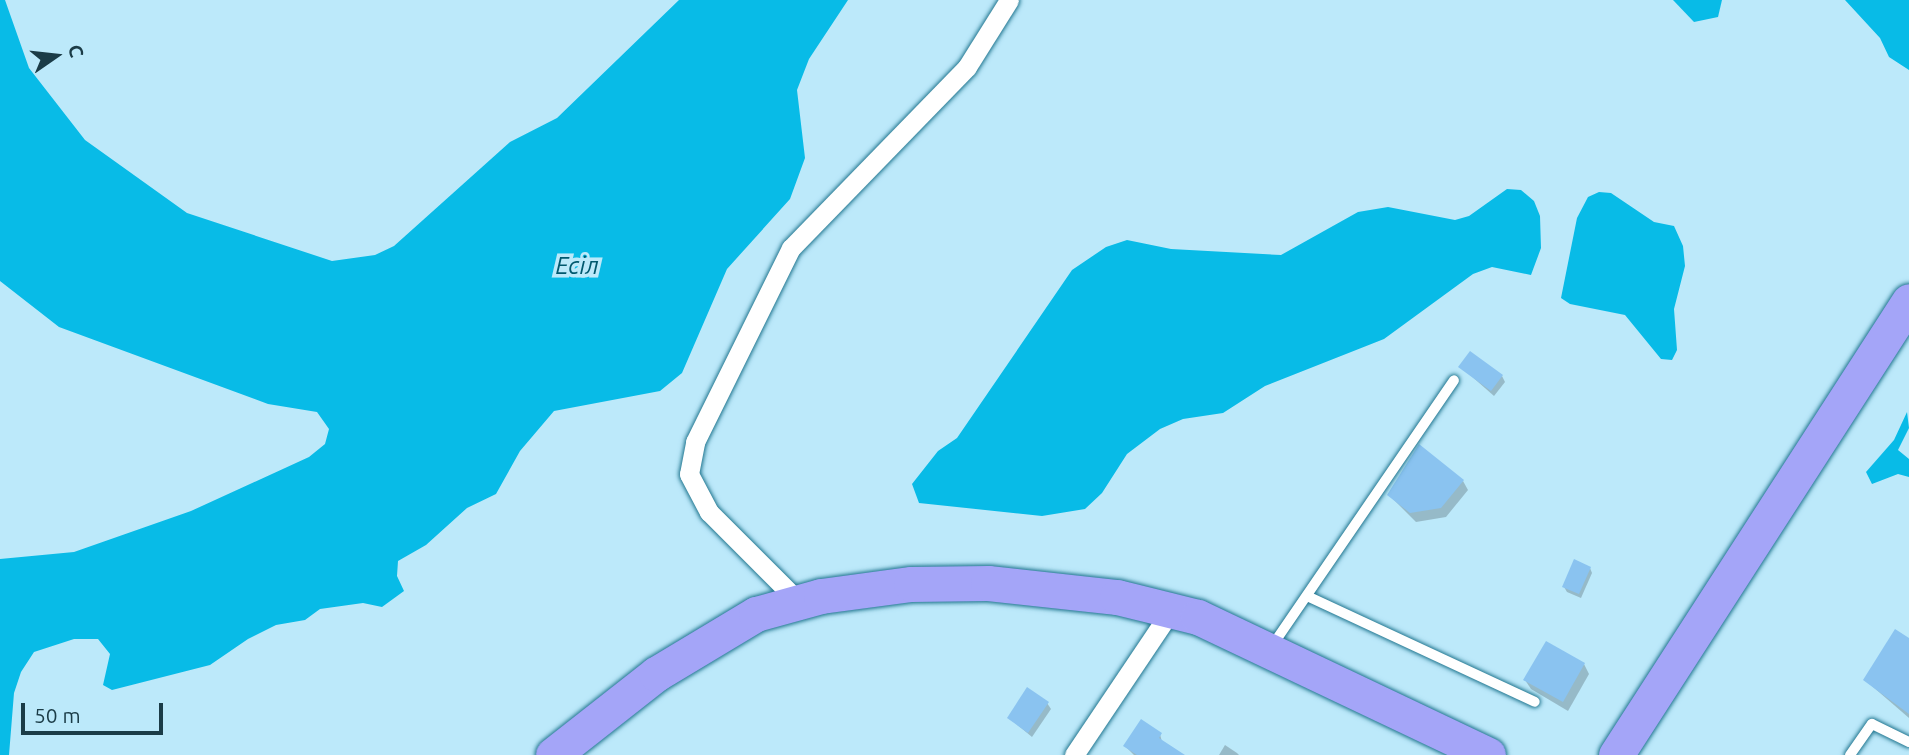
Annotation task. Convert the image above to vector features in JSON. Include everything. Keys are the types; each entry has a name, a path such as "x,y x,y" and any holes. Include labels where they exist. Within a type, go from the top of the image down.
{"highway":[{"path":"1616,755 1909,301"},
{"path":"553,755 656,674 756,614 798,601 911,584 988,583 1117,597 1172,609 1270,650 1488,755"}],"street":[{"path":"798,601 702,502 689,474 695,442 791,248 967,67 1009,0"},
{"path":"1077,754 1172,609"}],"lane":[{"path":"1270,650 1454,380"},
{"path":"1307,596 1535,702"},
{"path":"1850,755 1872,724 1909,742"}],"water":[{"name":"Есіл","path":"0,0 5,0 29,68 85,140 187,213 332,261 375,255 394,246 510,142 557,118 679,0 848,0 809,59 797,90 805,158 790,199 727,269 682,373 660,391 554,411 520,451 496,494 467,508 426,545 398,561 397,576 404,591 382,607 363,603 320,609 305,620 276,625 248,639 210,665 112,690 103,685 110,654 98,639 74,639 34,652 21,672 14,693 9,755 0,755 0,559 74,552 191,511 309,457 325,444 329,429 317,412 268,404 59,327 0,281"},
{"path":"1673,0 1722,0 1718,17 1694,22"},
{"path":"1845,0 1909,0 1909,70 1889,57 1880,38"},
{"path":"1507,189 1521,190 1534,201 1540,216 1541,248 1531,275 1492,267 1473,274 1384,339 1265,386 1223,413 1183,419 1160,429 1127,454 1102,493 1085,509 1042,516 919,503 912,484 938,451 957,438 1072,270 1106,247 1127,240 1171,249 1281,255 1358,212 1388,207 1455,220 1469,216"},
{"path":"1599,192 1611,193 1654,222 1674,226 1683,246 1685,266 1674,309 1677,350 1672,360 1661,359 1625,315 1570,304 1561,298 1577,218 1588,197"},
{"path":"1907,412 1909,428 1898,450 1909,459 1909,477 1898,474 1872,484 1866,472 1894,440"}],"building":[{"path":"1470,351 1503,375 1491,391 1458,367"},
{"path":"1419,444 1464,480 1441,508 1410,513 1387,495"},
{"path":"1574,559 1591,567 1579,594 1562,587"},
{"path":"1895,629 1909,638 1909,714 1863,680"},
{"path":"1546,641 1585,663 1563,702 1523,680"},
{"path":"1027,687 1049,702 1028,733 1007,718"},
{"path":"1141,719 1162,733 1159,738 1185,755 1137,755 1123,746"}]}
